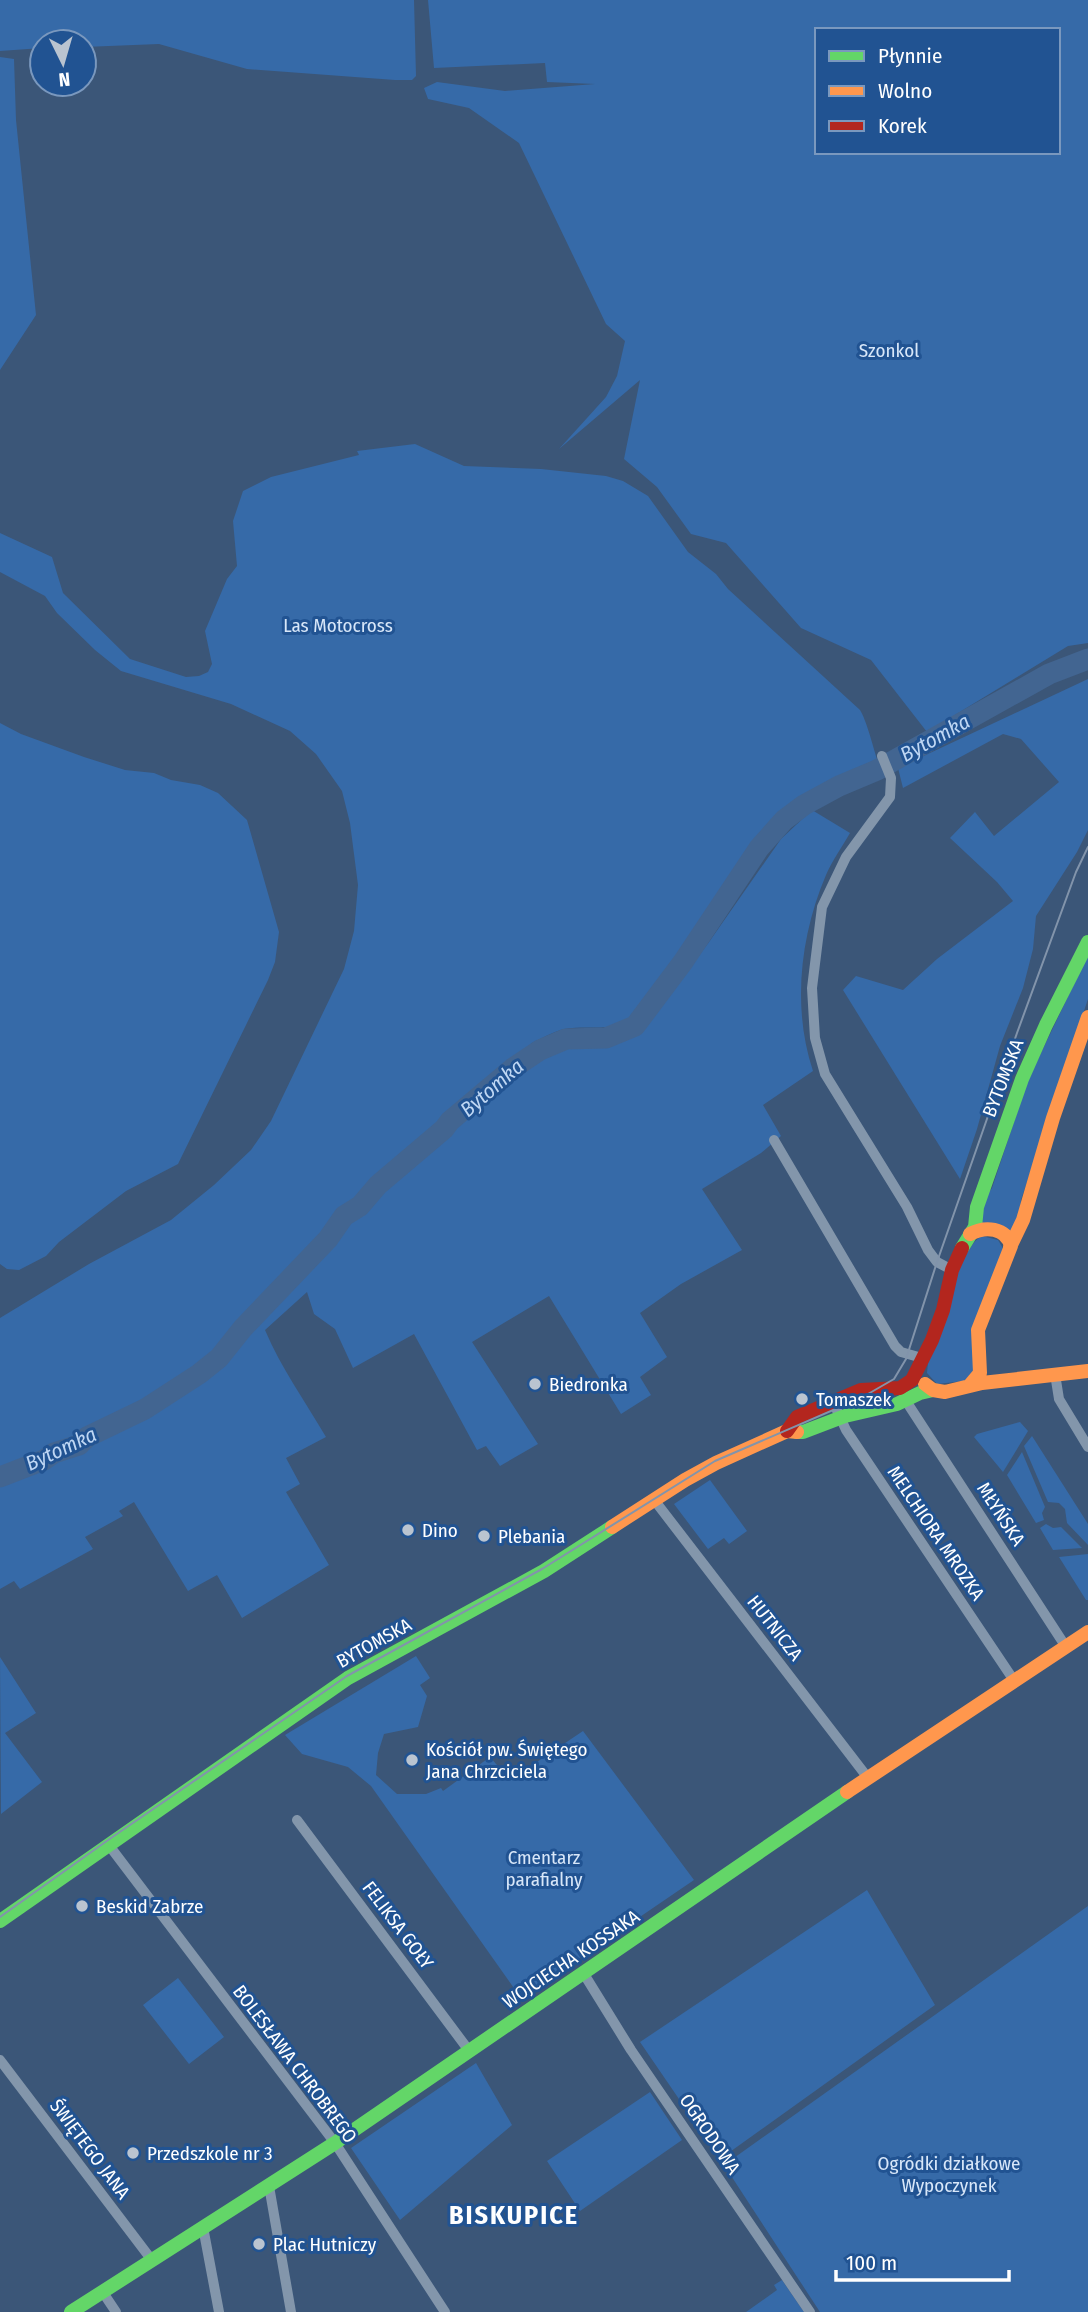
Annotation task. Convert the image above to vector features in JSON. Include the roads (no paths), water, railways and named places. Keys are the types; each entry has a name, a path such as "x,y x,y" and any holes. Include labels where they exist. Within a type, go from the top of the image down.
{"street":[{"path":"882,756 889,770 890,797 846,857 822,907 812,988 815,1038 825,1074 907,1207 928,1250 937,1262 952,1270"},
{"name":"BYTOMSKA","path":"787,1432 797,1417 833,1402 869,1388 900,1388 912,1380 943,1310 952,1270 975,1227 976,1207 986,1186 1022,1079 1088,942"},
{"path":"969,1386 980,1373 978,1332 998,1276 1009,1259 1010,1247 1023,1220 1088,1017"},
{"path":"774,1140 895,1346 921,1363 924,1383 933,1390"},
{"path":"970,1234 982,1229 994,1229 1005,1236 1010,1247"},
{"path":"980,1361 989,1374 1008,1381"},
{"name":"BYTOMSKA","path":"0,1921 348,1678 544,1571 716,1463 787,1432 803,1432 840,1418 906,1401 920,1393 933,1390 945,1392 969,1386 1088,1371"},
{"path":"1055,1374 1059,1399 1088,1447"},
{"name":"MŁYŃSKA","path":"906,1401 1066,1647"},
{"name":"MELCHIORA MROZKA","path":"833,1402 840,1418 1015,1682"},
{"name":"HUTNICZA","path":"655,1500 867,1778"},
{"name":"WOJCIECHA KOSSAKA","path":"71,2312 334,2143 584,1975 867,1778 1088,1632"},
{"name":"FELIKSA GOŁY","path":"297,1819 470,2052"},
{"name":"BOLESŁAWA CHROBREGO","path":"107,1844 334,2143 446,2312"},
{"name":"OGRODOWA","path":"584,1975 631,2050 810,2312"},
{"name":"ŚWIĘTEGO JANA","path":"0,2060 151,2259"},
{"path":"269,2186 291,2312"},
{"path":"202,2227 219,2312"},
{"path":"102,2291 116,2312"}],"waterway":[{"name":"Bytomka","path":"0,1477 79,1445 87,1437 145,1409 199,1374 219,1358 243,1328 328,1239 344,1216 360,1206 378,1185 513,1068 540,1050 566,1039 606,1038 635,1026 683,962 759,848 784,820 804,805 877,770 1049,674 1088,659"}],"tram line":[{"path":"0,1917 347,1676 542,1569 715,1461 861,1398 894,1379 906,1359 1017,1033 1076,872 1088,847"}],"place":[{"name":"Biedronka","path":"535,1384"},
{"name":"Tomaszek","path":"802,1399"},
{"name":"Dino","path":"408,1530"},
{"name":"Plebania","path":"484,1536"},
{"name":"Kościół pw. Świętego Jana Chrzciciela","path":"412,1760"},
{"name":"Beskid Zabrze","path":"82,1906"},
{"name":"Przedszkole nr 3","path":"133,2153"},
{"name":"Plac Hutniczy","path":"259,2244"}],"district":[{"name":"BISKUPICE","path":"514,2215"}],"park label":[{"name":"Szonkol","path":"889,350"},
{"name":"Las Motocross","path":"338,625"},
{"name":"Cmentarz parafialny","path":"544,1868"},
{"name":"Ogródki działkowe Wypoczynek","path":"949,2174"}]}
